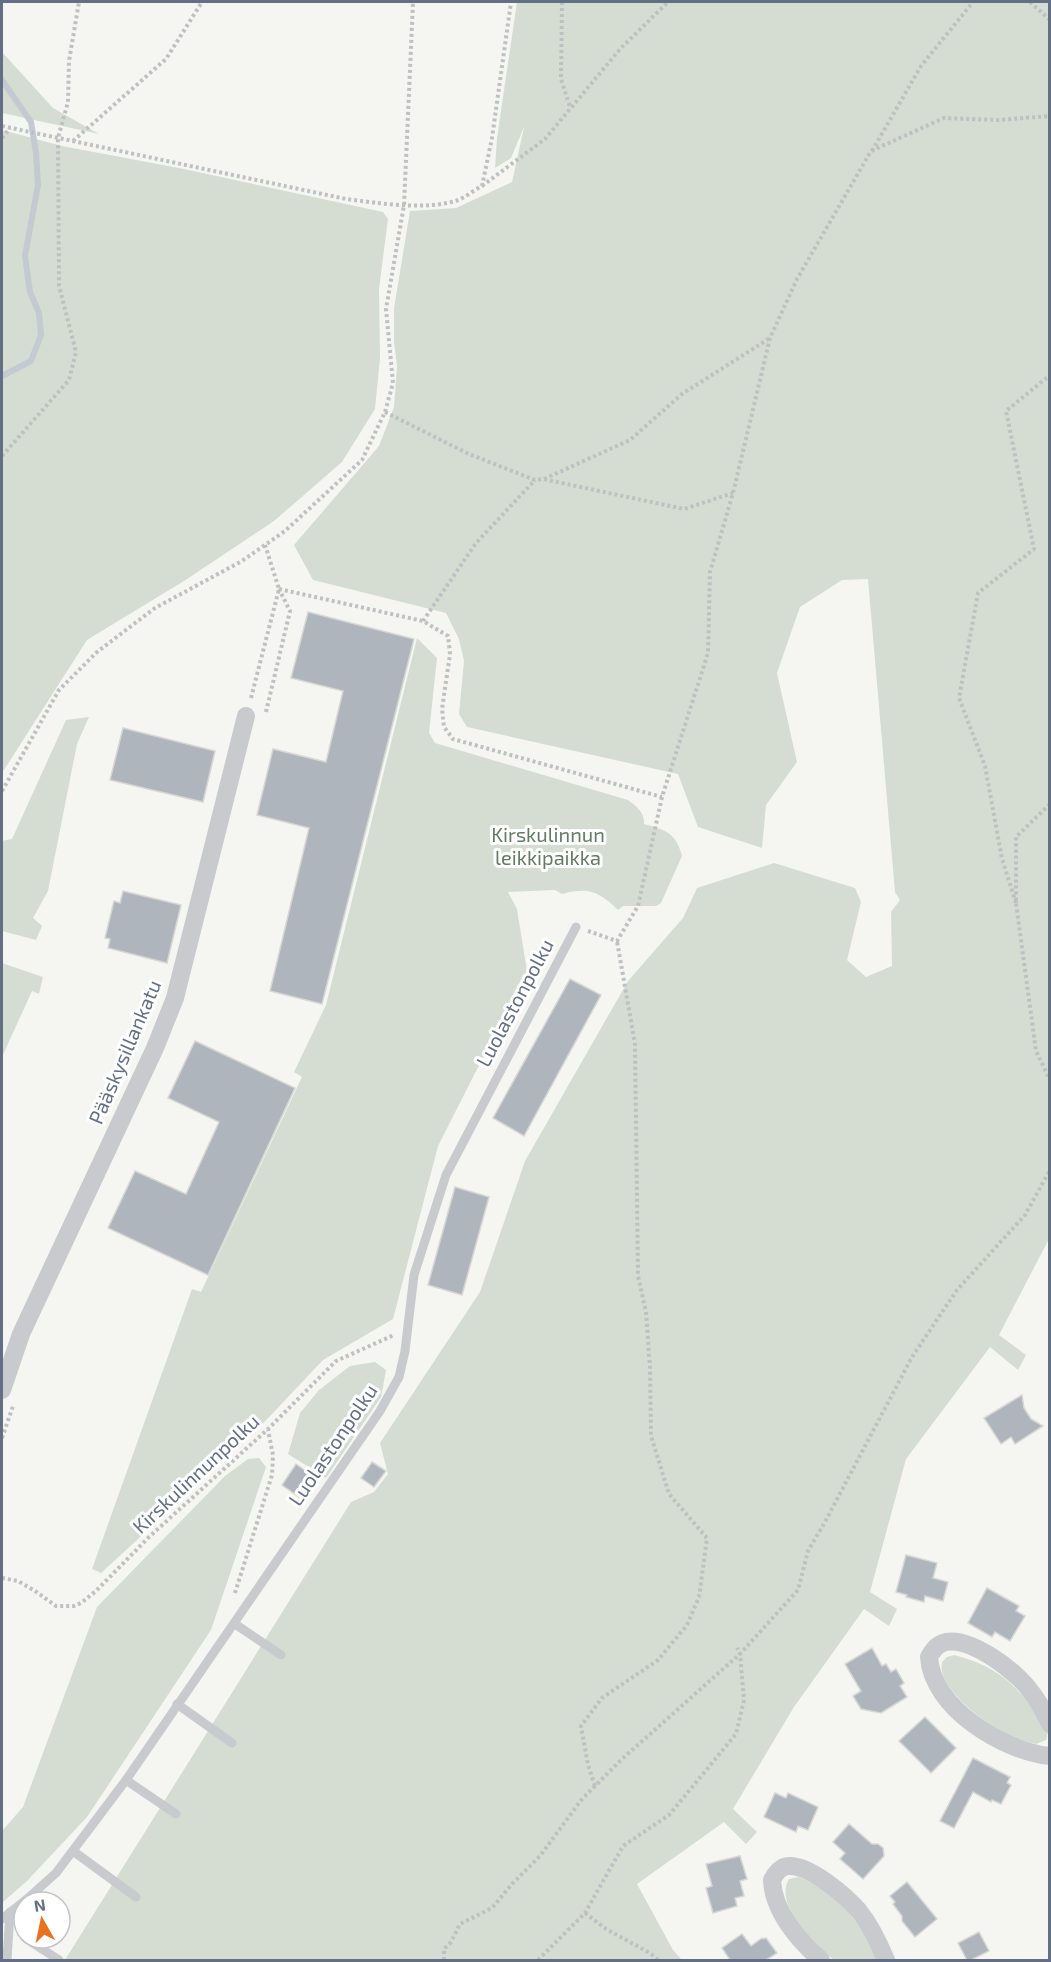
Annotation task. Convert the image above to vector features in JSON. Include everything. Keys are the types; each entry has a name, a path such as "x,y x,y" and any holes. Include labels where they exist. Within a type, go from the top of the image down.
{"street":[{"name":"Pääskysillankatu","path":"2,1390 21,1334 155,1048 175,998 246,716"},
{"path":"1050,1724 1031,1691 991,1656 961,1643 944,1643 934,1648 929,1657 933,1674 947,1697 967,1719 992,1736 1018,1749 1050,1756"},
{"path":"821,1960 797,1936 773,1893 772,1881 783,1868 789,1866 803,1869 844,1896 870,1927 886,1960"}],"lane":[{"name":"Luolastonpolku","path":"2,1919 56,1873 126,1780 380,1411 399,1377 405,1351 414,1275 446,1175 576,927"},
{"path":"236,1623 281,1655"},
{"path":"177,1704 232,1743"},
{"path":"126,1780 176,1814"},
{"path":"73,1851 136,1897"},
{"path":"7,1960 10,1912"},
{"path":"43,1950 59,1960"}],"path":[{"path":"2,456 69,380 76,352 59,286 58,138 68,102 69,61 80,2"},
{"path":"73,141 166,59 202,2"},
{"path":"2,791 59,690 98,652 155,608 242,561 285,531 362,460 385,412 393,383 386,309 404,206 413,2"},
{"path":"482,186 492,138 511,2"},
{"path":"562,2 561,79 571,108"},
{"path":"2,126 346,200 404,206 458,200 482,186 545,139 621,48 668,2"},
{"path":"595,1786 588,1765 581,1726 602,1698 658,1660 687,1625 699,1596 707,1538 669,1494 651,1436 646,1312 638,1276 635,1044 617,941 638,906 662,797 708,653 710,572 733,494 770,338 797,279 921,66 973,2"},
{"path":"1030,2 1050,20"},
{"path":"871,151 944,118 998,120 1050,116"},
{"path":"2,138 9,128"},
{"path":"385,412 469,454 535,480 543,479 630,440 682,394 770,338"},
{"path":"1016,903 1002,859 984,766 959,698 978,593 1034,549 1006,411 1050,375"},
{"path":"543,479 684,509 733,494"},
{"path":"423,621 476,543 535,480"},
{"path":"246,716 279,589 265,545"},
{"path":"279,589 423,621 448,636 450,654 442,709 444,727 453,739 662,797"},
{"path":"1050,804 1016,837 1016,903 1036,1051 1050,1080"},
{"path":"576,927 617,941"},
{"path":"444,1960 444,1949 460,1924 492,1908 540,1856 582,1799 622,1759 740,1654 798,1590 808,1551 912,1357 957,1290 1025,1215 1050,1170"},
{"name":"Kirskulinnunpolku","path":"2,1578 18,1581 56,1606 74,1606 81,1603 96,1591 149,1537 268,1429 336,1361 408,1328"},
{"path":"236,1623 234,1595 272,1475 273,1455 268,1429"},
{"path":"538,1960 585,1913 623,1846 669,1815 736,1734 744,1700 740,1654 737,1648"},
{"path":"585,1913 606,1929 650,1953 658,1960"}],"green space":[{"path":"517,2 1049,2 1050,1237 999,1335 1026,1355 1018,1370 990,1347 906,1459 870,1592 897,1609 889,1626 864,1609 794,1707 733,1809 757,1832 746,1844 724,1822 637,1884 673,1950 682,1960 65,1960 351,1502 374,1492 388,1474 380,1443 480,1292 525,1161 628,981 683,918 697,888 774,863 855,888 861,902 847,960 866,977 892,966 891,912 900,900 895,892 868,579 842,580 800,607 777,673 797,762 766,805 762,848 698,827 678,774 467,727 459,714 464,661 459,639 446,613 313,580 294,545 379,446 394,407 397,366 394,308 410,211 456,208 512,182 524,127 511,158 495,168 497,138"},
{"path":"2,52 53,108 99,134 2,113"},
{"path":"2,130 62,146 184,169 383,212 388,219 379,289 380,358 375,409 342,462 274,521 184,581 87,640 2,773"},
{"name":"Kirskulinnun leikkipaikka","path":"417,638 437,658 429,733 435,743 628,800 641,813 644,824 664,830 673,837 682,856 661,903 656,906 623,906 618,910 605,898 586,891 562,894 555,890 508,892 517,909 527,971 438,1146 393,1319 323,1360 255,1432 101,1573 92,1569 192,1289 201,1292 302,1077 294,1072 326,1005"},
{"path":"89,717 77,744 48,891 33,918 42,926 36,940 2,931 2,841 12,839 66,720"},
{"path":"2,963 43,977 39,994 32,991 2,1057"},
{"path":"375,1362 386,1370 381,1397 326,1478 288,1454 300,1413 319,1390 350,1366"},
{"path":"259,1458 266,1467 211,1630 87,1817 27,1881 17,1890 12,1890 12,1894 2,1903 2,1831 23,1807 97,1607 225,1476 248,1459"},
{"path":"954,1655 987,1667 1010,1682 1048,1731 1046,1740 1036,1744 1009,1736 965,1705 947,1683 942,1672 942,1662"},
{"path":"799,1877 826,1892 847,1911 879,1960 834,1960 817,1945 791,1912 787,1900 786,1889 789,1879"}],"building":[{"path":"308,612 414,639 322,1004 270,991 309,828 257,815 273,749 326,762 343,691 291,678"},
{"path":"123,728 215,751 203,802 110,780"},
{"path":"123,891 181,905 167,963 108,948 110,939 105,938 114,901 120,903"},
{"path":"570,979 601,995 524,1136 493,1118"},
{"path":"195,1041 295,1088 208,1275 108,1228 135,1171 186,1194 219,1122 168,1098"},
{"path":"455,1187 489,1197 462,1295 428,1285"},
{"path":"1022,1395 1024,1408 1031,1419 1043,1426 1015,1444 1011,1437 1001,1444 984,1418"},
{"path":"372,1462 386,1471 374,1487 361,1478"},
{"path":"296,1464 313,1476 299,1497 282,1485"},
{"path":"906,1555 937,1563 933,1578 948,1582 943,1601 925,1596 924,1602 896,1592"},
{"path":"987,1588 1019,1606 1016,1611 1025,1616 1010,1641 995,1632 992,1637 968,1623"},
{"path":"872,1648 882,1666 886,1664 891,1672 896,1669 904,1683 900,1686 907,1697 881,1713 861,1709 853,1696 861,1691 845,1664"},
{"path":"925,1717 956,1748 931,1773 899,1741"},
{"path":"973,1758 1010,1777 1007,1783 1011,1785 1001,1804 992,1800 991,1802 973,1792 954,1828 940,1821"},
{"path":"775,1793 786,1798 788,1793 818,1807 808,1830 798,1826 796,1832 764,1817"},
{"path":"849,1824 872,1844 878,1844 883,1848 884,1856 863,1879 840,1859 845,1853 833,1842"},
{"path":"740,1856 747,1879 740,1881 744,1896 735,1898 737,1906 713,1913 706,1888 712,1886 706,1864"},
{"path":"907,1882 937,1919 915,1937 902,1921 902,1916 890,1896"},
{"path":"979,1932 989,1951 967,1960 958,1943"},
{"path":"742,1934 751,1946 762,1938 766,1938 777,1953 766,1960 730,1960 722,1948"}],"waterway":[{"path":"2,80 31,122 36,153 38,185 25,256 30,292 39,313 41,335 31,361 2,376"}]}
